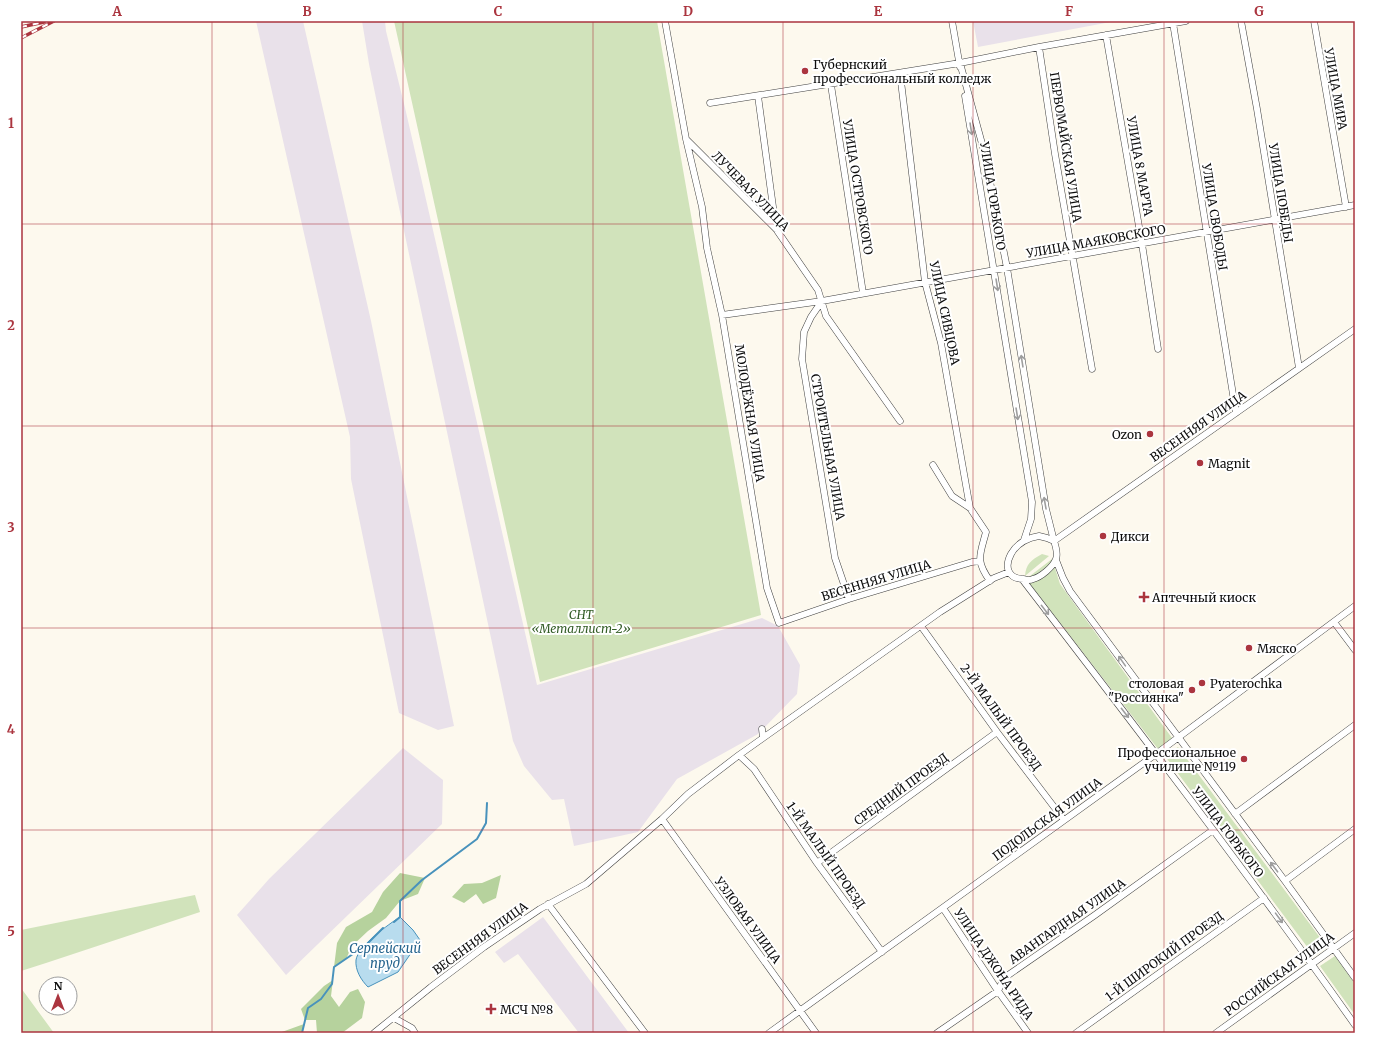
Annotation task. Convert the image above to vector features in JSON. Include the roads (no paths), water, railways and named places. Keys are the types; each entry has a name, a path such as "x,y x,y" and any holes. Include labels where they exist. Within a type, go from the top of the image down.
{"street":[{"name":"МОЛОДЁЖНАЯ УЛИЦА","path":"665,21 686,139 702,207 707,248 722,315 767,588 779,623"},
{"path":"952,21 960,63"},
{"path":"710,103 831,85 960,63 1039,47 1186,21"},
{"name":"УЛИЦА ПОБЕДЫ","path":"1241,21 1257,109 1299,368"},
{"name":"УЛИЦА МИРА","path":"1314,21 1346,207"},
{"name":"УЛИЦА СВОБОДЫ","path":"1173,23 1236,413"},
{"name":"УЛИЦА 8 МАРТА","path":"1106,35 1142,244 1158,349"},
{"name":"ПЕРВОМАЙСКАЯ УЛИЦА","path":"1039,47 1055,154 1092,369"},
{"name":"УЛИЦА ГОРЬКОГО","path":"960,63 984,151 1006,268 1046,509 1054,542"},
{"name":"УЛИЦА ГОРЬКОГО","path":"960,63 1032,502 1031,519 1024,540"},
{"name":"УЛИЦА СИВЦОВА","path":"900,73 925,282 941,343 970,508"},
{"name":"УЛИЦА ОСТРОВСКОГО","path":"831,85 863,293"},
{"path":"758,96 776,230"},
{"name":"ЛУЧЕВАЯ УЛИЦА","path":"686,139 776,230 818,290 826,316 900,421"},
{"name":"УЛИЦА МАЯКОВСКОГО","path":"722,315 822,301 994,271 1073,255 1274,221 1355,205"},
{"name":"СТРОИТЕЛЬНАЯ УЛИЦА","path":"822,301 811,317 804,332 802,359 835,558 848,600"},
{"name":"ВЕСЕННЯЯ УЛИЦА","path":"1054,542 1355,329"},
{"path":"933,465 952,496 970,508 986,532 981,550 980,561 982,570 990,581"},
{"path":"1039,536 1054,542 1057,548 1056,560 1050,568 1041,575 1033,580 1017,579 1009,572 1007,565 1011,554 1024,540 1039,536"},
{"name":"УЛИЦА ГОРЬКОГО","path":"1056,560 1070,591 1355,978"},
{"name":"ВЕСЕННЯЯ УЛИЦА","path":"779,623 848,600 972,562 980,561"},
{"name":"ВЕСЕННЯЯ УЛИЦА","path":"374,1033 414,1000 484,947 548,904 586,884 662,819 688,794 763,738 940,612 990,581 1009,572"},
{"name":"УЛИЦА ГОРЬКОГО","path":"1022,579 1264,898 1355,1025"},
{"name":"ПОДОЛЬСКАЯ УЛИЦА","path":"768,1033 1156,754 1355,606"},
{"path":"1334,622 1355,650"},
{"name":"2-Й МАЛЫЙ ПРОЕЗД","path":"921,626 997,732 1064,820"},
{"path":"1235,814 1355,725"},
{"path":"762,729 763,738"},
{"name":"СРЕДНИЙ ПРОЕЗД","path":"817,863 997,732"},
{"name":"1-Й МАЛЫЙ ПРОЕЗД","path":"740,755 754,769 817,863 882,952"},
{"name":"УЗЛОВАЯ УЛИЦА","path":"662,819 816,1033"},
{"path":"1285,881 1355,829"},
{"name":"АВАНГАРДНАЯ УЛИЦА","path":"937,1033 998,991 1004,978 1213,830"},
{"name":"1-Й ШИРОКИЙ ПРОЕЗД","path":"1076,1033 1264,898"},
{"path":"548,904 645,1033"},
{"name":"УЛИЦА ДЖОНА РИДА","path":"943,908 1028,1033"},
{"name":"РОССИЙСКАЯ УЛИЦА","path":"1216,1033 1355,933"},
{"path":"394,1018 412,1028 415,1033"}],"water":[{"name":"Серпейский пруд","path":"400,917 413,930 420,940 398,972 368,987 358,971 356,960 358,954 368,942"}],"waterway":[{"path":"394,922 400,917 400,901 422,880 477,839 486,823 487,803"},
{"path":"302,1033 308,1008 321,999 332,984 334,967 366,945 383,928"}],"railway":[{"path":"21,38 54,21"},
{"path":"21,27 44,22"}],"place":[{"name":"Губернский профессиональный колледж","path":"805,71"},
{"name":"Ozon","path":"1150,434"},
{"name":"Magnit","path":"1200,463"},
{"name":"Дикси","path":"1103,536"},
{"name":"Аптечный киоск","path":"1144,597"},
{"name":"Мяско","path":"1249,648"},
{"name":"Pyaterochka","path":"1202,683"},
{"name":"столовая \"Россиянка\"","path":"1192,690"},
{"name":"Профессиональное училище №119","path":"1244,759"},
{"name":"МСЧ №8","path":"491,1009"}],"park label":[{"name":"СНТ «Металлист-2»","path":"581,621"}]}
